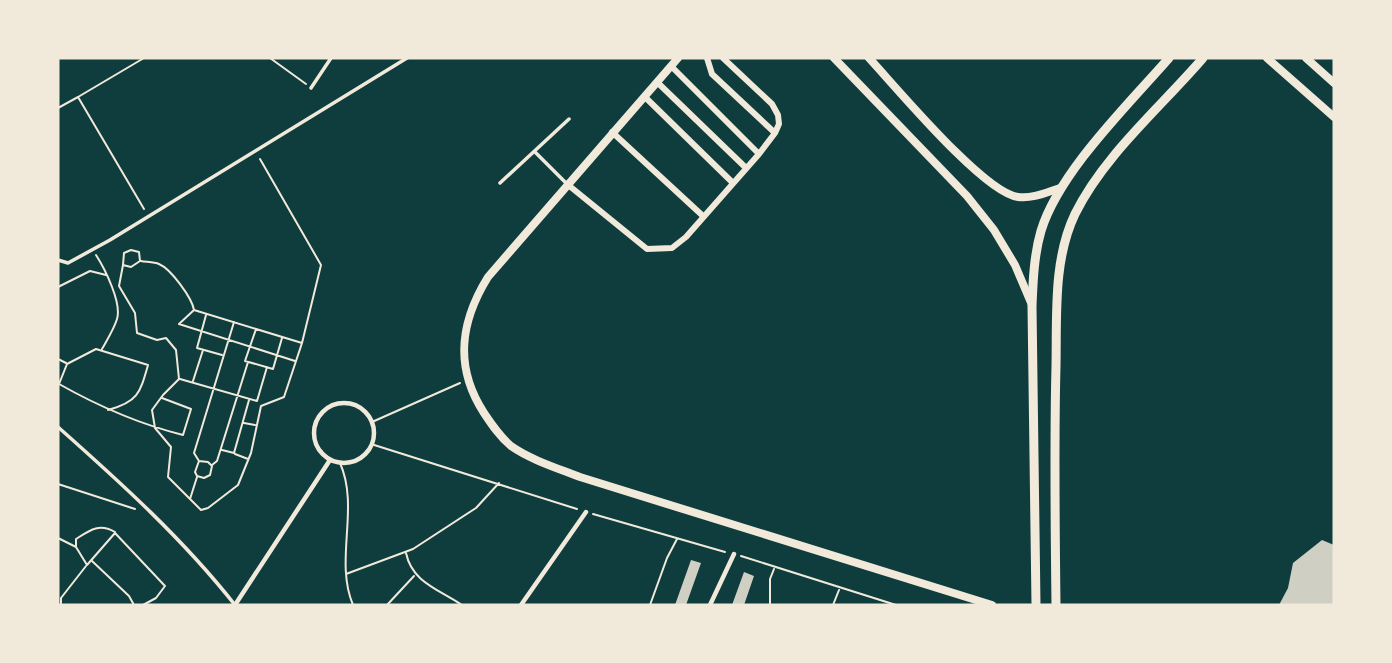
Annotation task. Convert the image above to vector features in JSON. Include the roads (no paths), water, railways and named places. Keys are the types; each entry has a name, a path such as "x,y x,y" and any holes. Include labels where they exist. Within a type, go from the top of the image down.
{"main road":[{"path":"1035,605 1032,306 1034,265 1041,232 1060,188 1169,58"},
{"path":"1056,605 1057,302 1065,239 1089,188 1204,58"}],"street":[{"path":"678,58 488,277 475,298 463,348 467,380 476,401 496,431 511,445 534,459 580,477 992,605"},
{"path":"707,58 712,74 775,133"},
{"path":"567,184 647,249 671,248 686,237 775,133 778,115 772,104 723,58"},
{"path":"834,58 967,196 994,230 1015,265 1032,306"},
{"path":"869,58 990,184 1018,197 1033,197 1060,188"},
{"path":"1267,58 1334,117"},
{"path":"1306,58 1334,83"},
{"path":"671,66 759,154"},
{"path":"657,82 745,167"},
{"path":"645,97 733,184"},
{"path":"612,132 703,216"},
{"path":"341,404 359,408 372,422 372,444 359,459 340,463 330,460 317,447 314,438 314,428 323,411 341,404"},
{"path":"235,605 330,460"},
{"path":"521,605 586,512"},
{"path":"710,605 734,554"}],"lane":[{"path":"311,88 331,58"},
{"path":"58,260 68,263 113,238 407,58"},
{"path":"500,183 569,119"},
{"path":"535,152 567,184"},
{"path":"58,427 153,515 210,573 235,605"}]}
